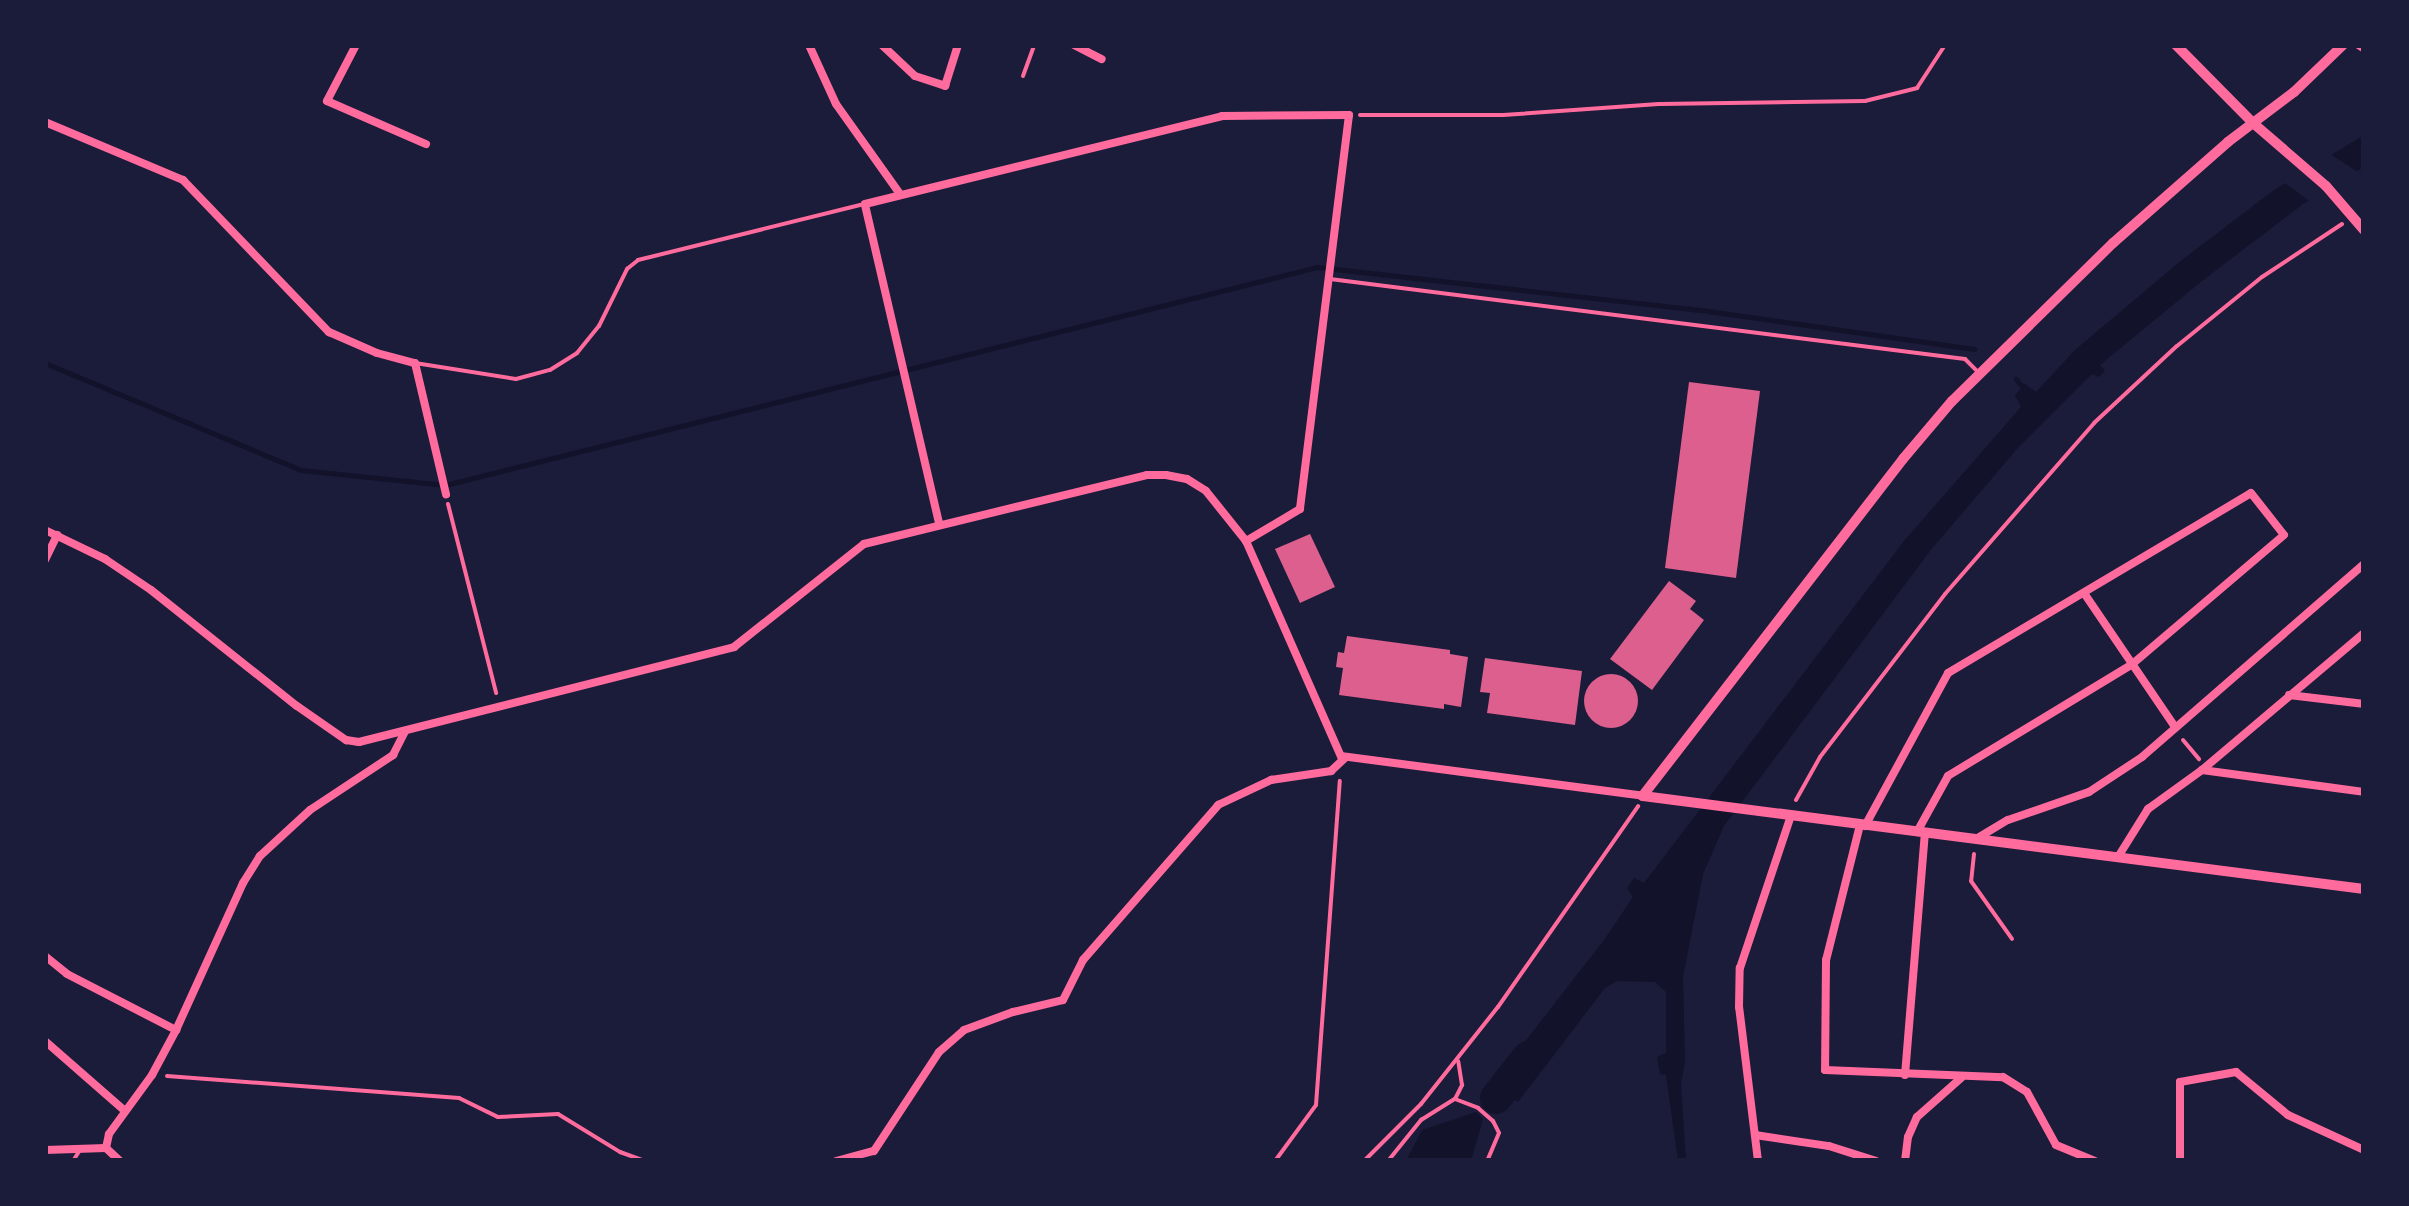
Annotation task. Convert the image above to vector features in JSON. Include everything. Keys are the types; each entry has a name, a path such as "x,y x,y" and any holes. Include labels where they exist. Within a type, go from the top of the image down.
{"street":[{"path":"356,45 327,101 426,144"},
{"path":"809,45 836,104 900,194"},
{"path":"882,45 915,76 945,86 958,45"},
{"path":"1074,45 1102,59"},
{"path":"2176,45 2253,123 2358,218"},
{"path":"1643,796 1903,459 1980,372 2113,243 2294,92 2343,45"},
{"path":"939,523 865,204 1222,116 1349,115 1300,509 1246,540"},
{"path":"45,122 182,180 329,332 377,353 415,362 446,494"},
{"path":"45,530 105,559 152,590 346,740 359,742 734,648 864,544 1147,475 1166,475 1187,479 1206,491 1246,540 1344,758"},
{"path":"1905,1075 1921,833 1948,776 2131,665 2284,535 2251,493 1948,673 1863,825 1826,960 1825,1070 1905,1075 2004,1077 2022,1087 2056,1145 2095,1161"},
{"path":"45,560 57,535"},
{"path":"1976,839 2008,820 2096,788 2175,728 2364,564"},
{"path":"2084,592 2175,728"},
{"path":"2118,857 2148,810 2364,633"},
{"path":"2288,695 2364,704"},
{"path":"106,1148 124,1110 152,1075 176,1030 244,882 260,856 310,810 393,756 404,732"},
{"path":"1344,758 2364,889"},
{"path":"836,1161 874,1151 939,1052 964,1030 1064,1000 1083,960 1218,805 1271,780 1338,768 1344,758"},
{"path":"2203,768 2364,792"},
{"path":"1758,1161 1740,1007 1740,968 1791,816"},
{"path":"45,956 67,974 176,1030"},
{"path":"45,1040 124,1110"},
{"path":"2180,1161 2180,1082 2236,1072 2288,1115 2364,1150"},
{"path":"1905,1161 1908,1138 1917,1117 1962,1077"},
{"path":"1755,1136 1829,1146 1876,1161"},
{"path":"45,1150 106,1148 120,1161"}],"lane":[{"path":"1023,76 1034,45"},
{"path":"415,362 516,378 550,370 577,353 599,326 627,269 638,260 865,204"},
{"path":"1327,279 1965,358 1980,372"},
{"path":"73,1161 83,1146"}],"path":[{"path":"1349,115 1504,115 1659,104 1865,101 1918,88 1945,45"},
{"path":"2355,45 2364,51"},
{"path":"1791,816 1797,796 1820,757 1945,594 2094,424 2177,346 2248,288 2358,218"},
{"path":"446,494 500,708"},
{"path":"2175,728 2203,768"},
{"path":"1275,1161 1316,1105 1338,768"},
{"path":"1364,1161 1421,1104 1544,946 1625,830 1643,796"},
{"path":"1976,839 1971,881 2012,940"},
{"path":"1388,1161 1432,1110 1455,1099 1462,1085 1457,1059"},
{"path":"152,1075 459,1098 498,1116 558,1114 606,1144 645,1161"},
{"path":"1455,1099 1478,1108 1493,1121 1499,1134 1488,1161"}],"shaded area":[{"path":"2364,135 2364,167 2303,204 2202,281 2100,365 2105,371 2099,377 2092,374 2016,450 1930,551 1724,826 1703,874 1683,977 1685,1061 1681,1084 1686,1161 1678,1161 1666,1075 1660,1074 1657,1057 1666,1053 1666,992 1655,982 1617,981 1605,988 1518,1102 1492,1084 1604,940 1633,897 1627,888 1634,878 1644,883 1904,541 2021,407 2015,395 2025,384 2036,392 2076,349 2182,260 2274,190"},
{"path":"1476,1112 1483,1119 1471,1161 1406,1161 1422,1130"}],"pier":[{"path":"2327,152 2361,174 2313,204 2281,180"}],"building":[{"path":"1689,382 1760,391 1736,578 1665,568"},
{"path":"1310,534 1335,587 1300,603 1275,549"},
{"path":"1669,581 1696,601 1690,609 1704,620 1652,690 1610,659"},
{"path":"1347,636 1450,650 1450,654 1468,657 1461,707 1444,704 1444,709 1339,695 1343,668 1336,667 1338,652 1344,653"},
{"path":"1485,658 1582,671 1575,725 1487,713 1490,693 1480,692"},
{"path":"1611,674 1630,682 1638,701 1630,720 1611,728 1592,720 1584,701 1592,682"}],"waterway":[{"path":"45,363 301,470 445,485 1317,267 1708,311 1974,349"},
{"path":"2016,379 2027,392"},
{"path":"1496,1098 1528,1057"}]}
